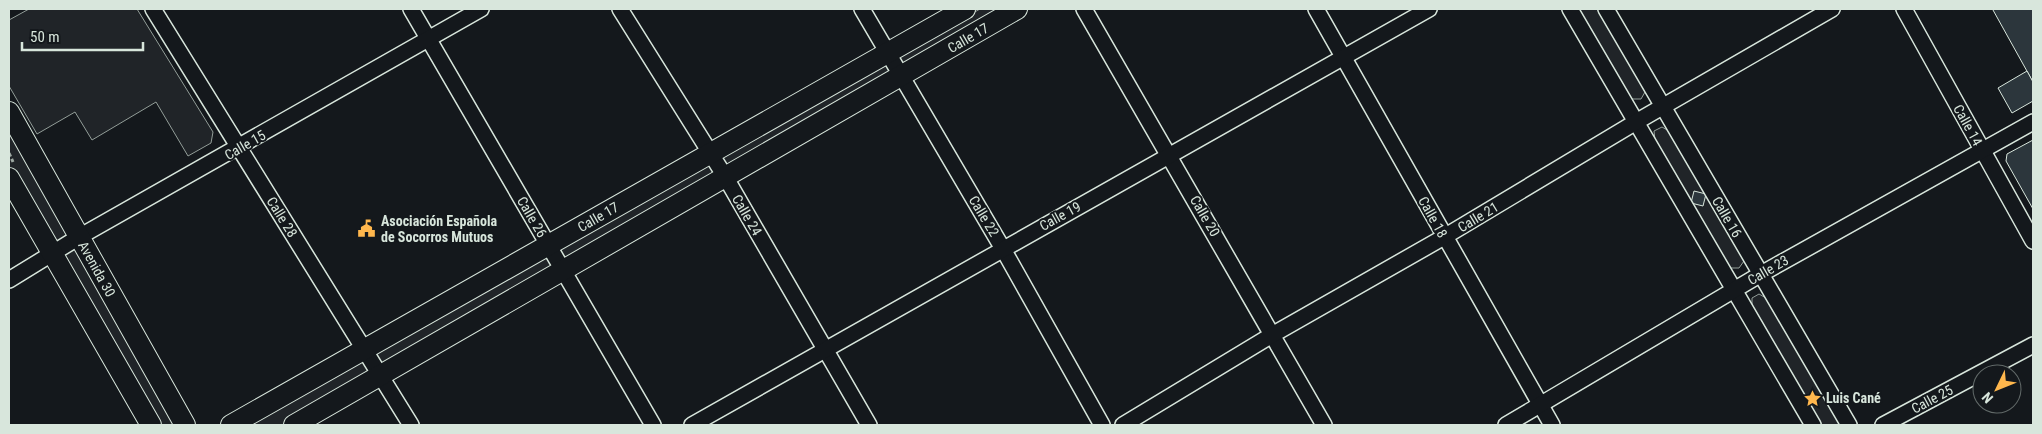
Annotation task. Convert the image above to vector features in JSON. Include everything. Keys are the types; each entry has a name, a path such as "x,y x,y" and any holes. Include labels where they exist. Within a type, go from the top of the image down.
{"main road":[{"name":"Calle 17","path":"232,425 965,9"},
{"name":"Calle 17","path":"294,425 1018,9"},
{"name":"Avenida 30","path":"9,112 185,425"},
{"path":"9,178 151,425"}],"street":[{"name":"Calle 28","path":"154,9 238,148 366,349 411,425"},
{"name":"Calle 26","path":"411,9 653,425"},
{"name":"Calle 15","path":"9,280 79,237 481,9"},
{"name":"Calle 24","path":"620,9 726,178 869,425"},
{"name":"Calle 22","path":"862,9 1003,248 1102,425"},
{"name":"Calle 20","path":"1084,9 1170,155 1324,425"},
{"name":"Calle 18","path":"1316,9 1552,425"},
{"name":"Calle 19","path":"692,425 1429,9"},
{"path":"1570,9 1813,425"},
{"name":"Calle 16","path":"1606,9 1849,425"},
{"name":"Calle 21","path":"1123,425 1272,335 1444,237 1662,106 1832,9"},
{"name":"Calle 14","path":"1904,9 2033,241"},
{"name":"Calle 23","path":"1506,425 1761,274 2033,122"},
{"name":"Calle 25","path":"1883,425 2033,345"}],"shaded area":[{"path":"29,9 137,9 213,132 211,143 188,156 156,102 92,140 75,112 37,134 9,86 9,20"},
{"path":"980,9 1019,9 290,425 242,425"},
{"path":"1578,9 1598,9 1644,88 1645,92 1641,99 1632,99 1629,96"},
{"path":"1662,127 1669,131 1742,257 1744,261 1739,268 1731,268 1728,265 1655,140 1654,131"},
{"path":"9,132 178,425 156,425 9,172"},
{"path":"1759,294 1766,298 1840,425 1821,425 1752,307 1752,298"}],"building":[{"path":"2033,9 2033,82 1993,10"},
{"path":"2027,71 2033,82 2033,101 2012,113 1998,88"},
{"path":"2033,140 2033,209 2006,161 2007,154"},
{"path":"1694,191 1706,194 1703,206 1691,203"}],"place":[{"name":"Asociación Española de Socorros Mutuos","path":"367,229"},
{"name":"Luis Cané","path":"1812,398"}]}
